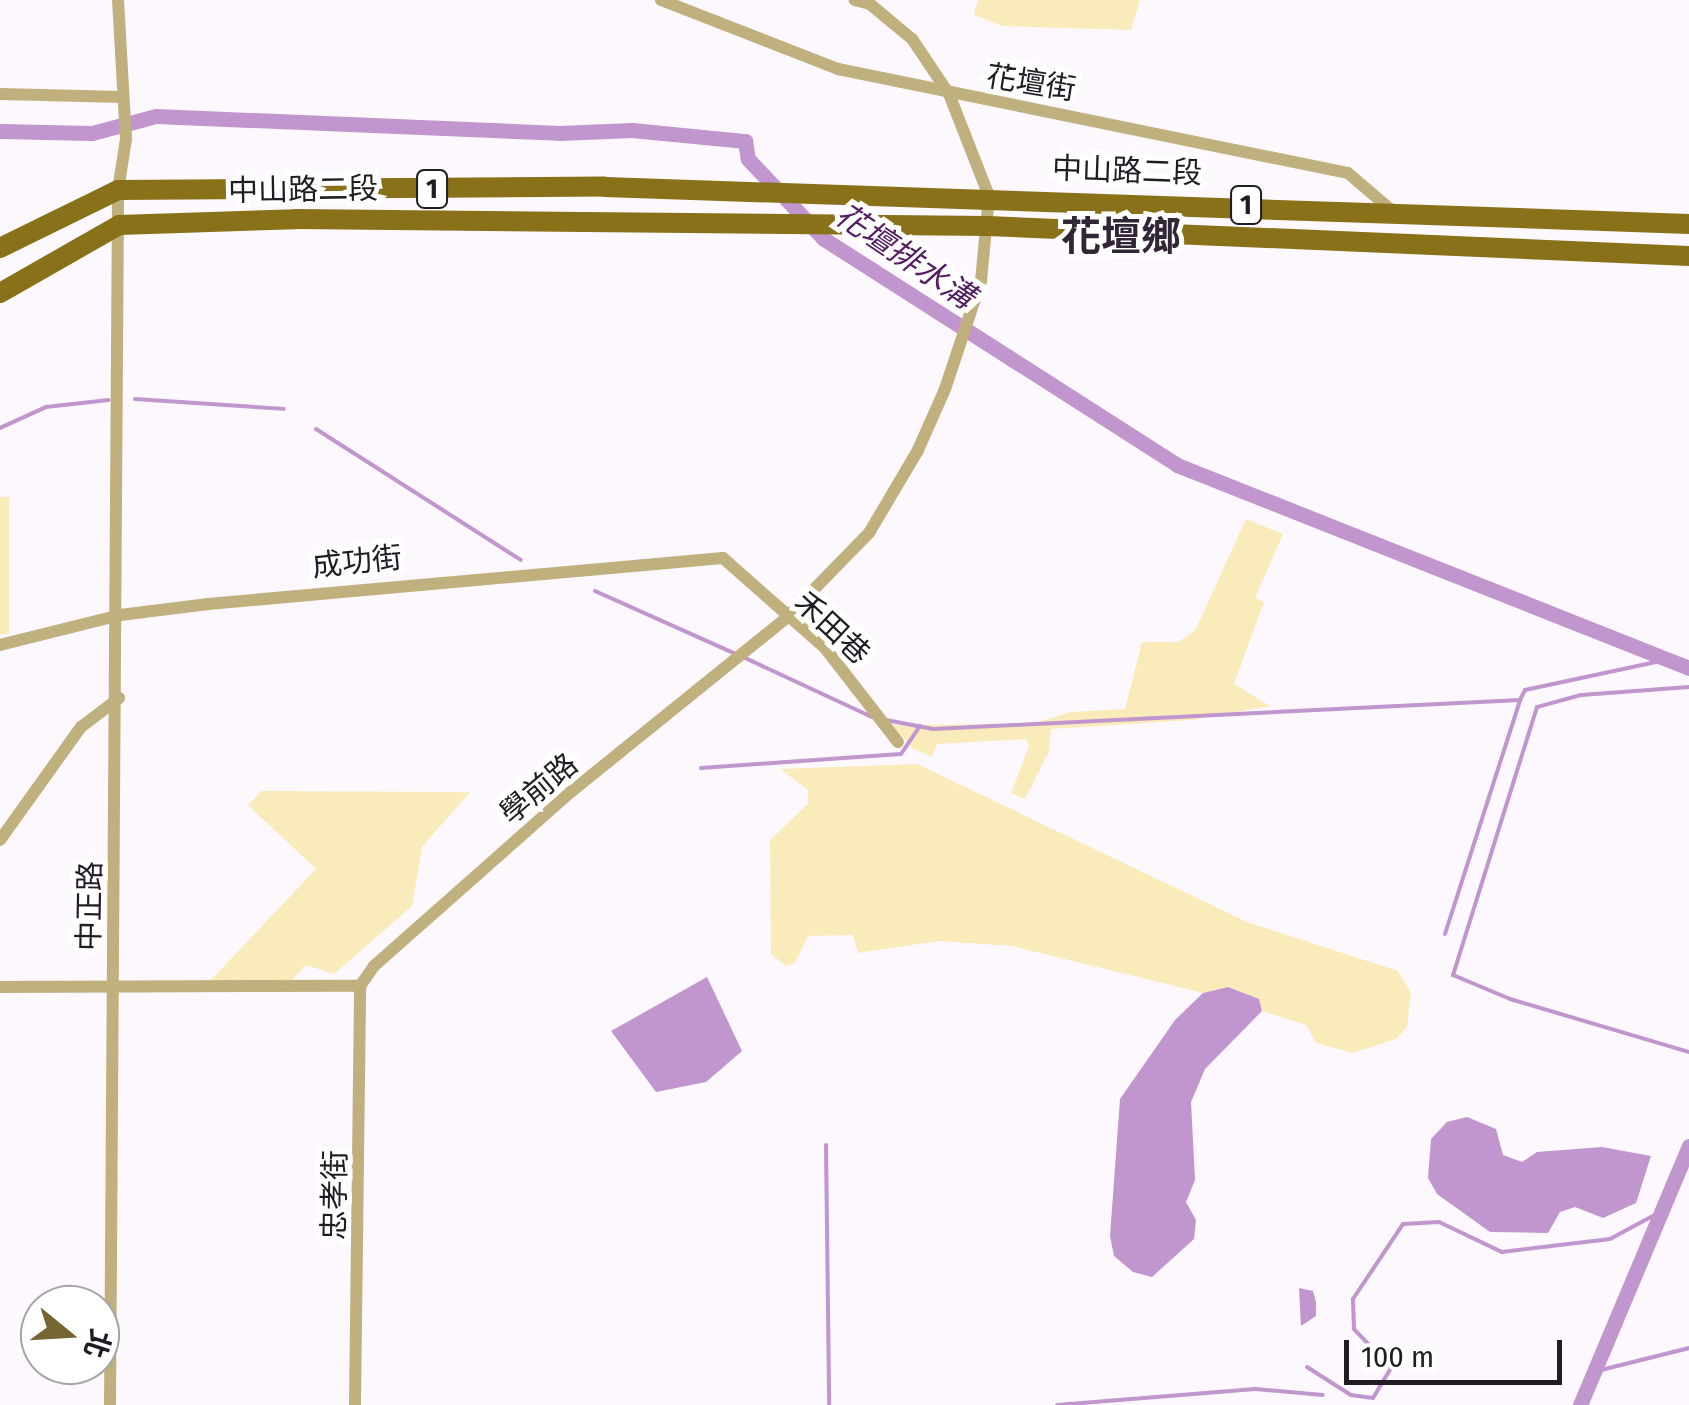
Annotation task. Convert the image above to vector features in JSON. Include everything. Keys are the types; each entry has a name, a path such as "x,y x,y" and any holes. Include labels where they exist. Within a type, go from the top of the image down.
{"main road":[{"name":"中山路二段","path":"118,190 746,190 1390,210 1689,224"},
{"name":"1","path":"0,248 118,190"},
{"name":"中山路二段","path":"119,225 402,218 988,226 1689,256"},
{"name":"1","path":"0,293 119,225"}],"street":[{"path":"118,0 126,139 118,190 119,225"},
{"name":"花壇街","path":"661,0 838,69 949,94 1149,128 1348,173 1390,210"},
{"path":"855,0 870,4 912,39 949,94 990,196 988,226"},
{"path":"0,94 123,97"},
{"name":"中正路","path":"110,1405 120,615 119,225"},
{"name":"學前路","path":"360,986 374,966 572,791 785,619 886,507 918,450 959,348 988,226"},
{"name":"禾田巷","path":"723,558 785,619 824,648 874,704 898,742"},
{"name":"成功街","path":"0,645 120,615 528,571 723,558"},
{"path":"0,840 82,727 119,698"},
{"path":"0,987 360,986"},
{"name":"忠孝街","path":"356,1405 360,986"}],"shaded area":[{"path":"978,0 1140,0 1131,30 1002,26 974,15"},
{"path":"0,497 9,497 9,634 0,634"},
{"path":"1246,519 1283,534 1255,598 1264,602 1234,684 1270,706 1191,720 1051,729 1049,751 1025,799 1011,793 1029,746 1026,739 937,744 932,757 913,749 893,725 1032,724 1071,712 1125,709 1142,642 1178,642 1195,631"},
{"path":"917,764 1247,922 1398,971 1411,993 1407,1027 1396,1039 1353,1053 1316,1043 1306,1025 1262,1011 1259,999 1228,987 1203,993 1012,946 939,941 858,953 853,935 808,936 795,963 786,966 771,954 770,840 808,804 808,790 780,769"},
{"path":"261,791 470,792 422,847 412,906 334,974 306,965 290,982 209,982 316,869 248,805"},
{"path":"707,977 742,1051 706,1082 656,1092 611,1031"},
{"path":"1228,987 1259,999 1262,1011 1205,1069 1191,1102 1195,1180 1186,1202 1196,1220 1194,1239 1152,1277 1133,1272 1114,1256 1110,1236 1120,1099 1175,1020 1203,993"},
{"path":"1467,1117 1496,1129 1503,1155 1522,1162 1537,1152 1602,1147 1651,1156 1636,1203 1603,1218 1575,1207 1560,1212 1548,1233 1490,1232 1437,1194 1428,1178 1431,1139 1447,1122"},
{"path":"1299,1288 1313,1291 1316,1302 1316,1316 1301,1326"}],"waterway":[{"name":"花壇排水溝","path":"0,131 92,133 156,116 559,133 632,130 745,141 748,159 824,239 1177,465 1689,668"},
{"path":"135,399 284,409"},
{"path":"0,428 46,407 109,400"},
{"path":"316,429 521,560"},
{"path":"595,591 736,654"},
{"path":"745,658 872,717"},
{"path":"886,720 933,729 1520,700 1525,690 1669,659"},
{"path":"1689,687 1581,695 1537,707 1453,975 1510,999 1689,1052"},
{"path":"1445,934 1520,700"},
{"path":"701,768 901,754 920,726"},
{"path":"826,1145 829,1405"},
{"name":"花壇排水溝","path":"1580,1405 1689,1146"},
{"path":"1307,1367 1351,1395 1373,1398 1391,1368 1354,1329 1353,1299 1403,1224 1439,1222 1502,1252 1610,1239 1660,1212"},
{"path":"1593,1372 1689,1348"},
{"path":"1057,1405 1255,1389 1323,1395"}],"district":[{"name":"花壇鄉","path":"1121,237"}]}
